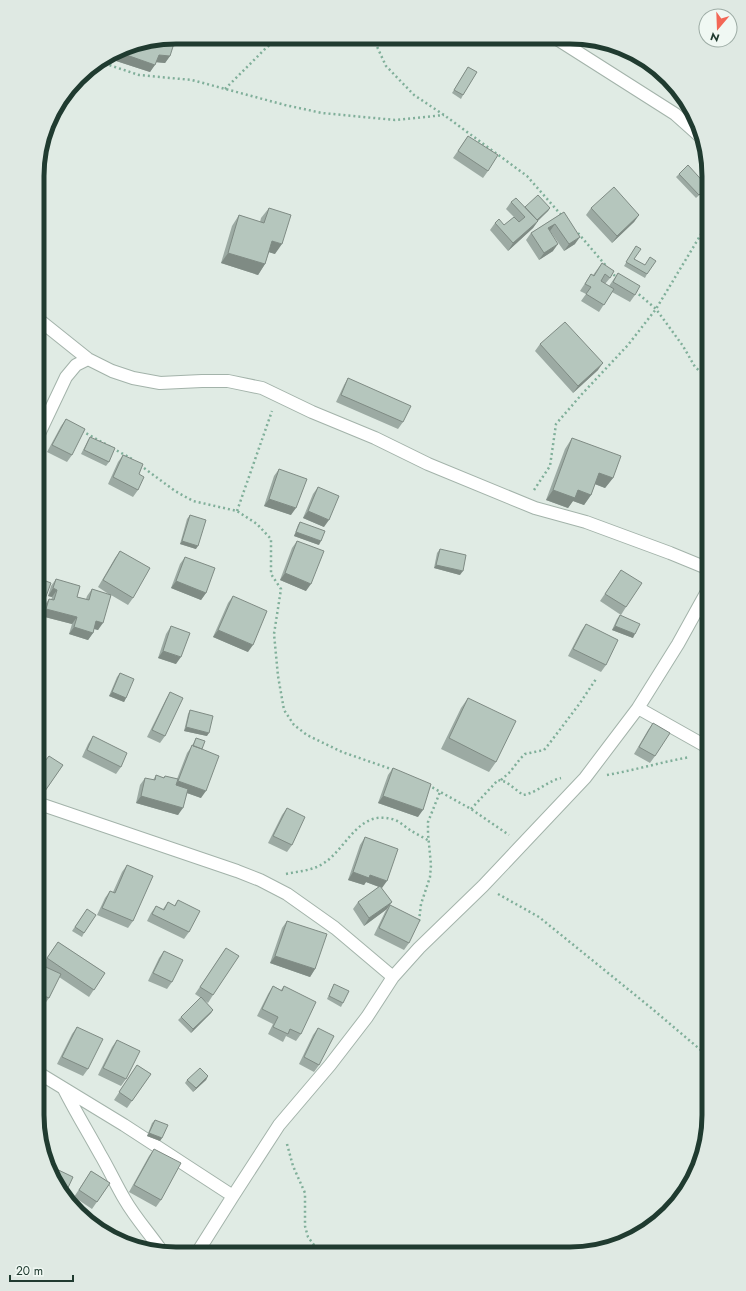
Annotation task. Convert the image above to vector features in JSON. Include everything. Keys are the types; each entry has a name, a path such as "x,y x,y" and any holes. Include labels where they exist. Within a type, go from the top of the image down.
{"street":[{"path":"565,44 675,114 694,131"},
{"path":"44,324 88,359 112,371 133,378 160,383 202,380 228,381 262,388 312,412 375,438 428,464 525,504 586,522 702,566"},
{"path":"44,423 66,377 76,365 88,359"},
{"path":"202,1247 279,1125 330,1065 367,1017 393,977 419,948 483,886 585,778 638,708 678,644 702,601"},
{"path":"638,708 702,744"},
{"path":"44,805 230,868 260,880 287,894 335,928 393,977"},
{"path":"44,1076 124,1125 233,1196"},
{"path":"63,1088 125,1200 138,1220 158,1246"}],"path":[{"path":"225,88 272,44"},
{"path":"376,44 386,66 414,94 527,176 563,217"},
{"path":"106,64 139,75 192,80 285,105 322,113 395,120 444,115"},
{"path":"573,228 619,281"},
{"path":"525,504 550,466 556,424 628,345 656,309 702,233"},
{"path":"632,289 656,309 683,346 695,367 702,373"},
{"path":"237,511 278,396"},
{"path":"77,429 132,459"},
{"path":"138,464 175,491 194,501 237,511 257,524 271,539 271,574 281,589 274,634 278,676 284,710 294,725 307,735 342,752 400,772"},
{"path":"471,809 495,782 501,780 510,772 525,754 544,750 580,703 596,679"},
{"path":"501,780 523,795 536,790 553,780 598,777 636,770 666,761 692,757"},
{"path":"427,785 471,809 522,844"},
{"path":"419,948 421,904 430,877 431,866 428,822 440,792"},
{"path":"260,880 309,870 323,864 332,857 357,829 375,817 394,819 429,841"},
{"path":"483,886 539,917 650,1007 702,1052"},
{"path":"279,1125 290,1150 293,1166 305,1193 305,1226 308,1237 316,1247"}],"building":[{"path":"174,44 170,56 159,55 155,65 125,54 142,48"},
{"path":"468,67 477,72 463,95 454,90"},
{"path":"468,136 498,155 488,171 458,151"},
{"path":"688,165 702,180 702,192 699,195 679,174"},
{"path":"614,187 639,215 617,236 591,208"},
{"path":"538,195 550,208 537,220 525,207"},
{"path":"516,198 538,221 513,243 495,223 499,219 504,225 514,217 519,222 525,217 511,202"},
{"path":"269,208 291,215 282,244 272,241 265,264 228,253 239,215 264,223"},
{"path":"564,212 580,237 569,244 555,224 548,228 558,244 544,253 531,233"},
{"path":"636,246 641,249 634,259 645,265 650,257 656,261 647,274 626,262"},
{"path":"602,263 614,271 610,278 605,274 601,281 614,289 604,305 586,294 591,287 585,284 591,274 594,276"},
{"path":"618,273 640,286 635,295 613,282"},
{"path":"565,322 603,363 578,386 540,344"},
{"path":"348,378 411,406 403,422 341,395"},
{"path":"66,419 85,429 72,455 52,445"},
{"path":"90,437 115,448 109,462 84,450"},
{"path":"572,438 621,456 613,478 599,473 591,495 578,490 575,498 553,490"},
{"path":"123,455 143,464 139,474 144,477 138,490 113,477"},
{"path":"279,469 307,479 296,508 269,499"},
{"path":"318,487 339,496 329,520 308,511"},
{"path":"190,515 206,520 198,546 182,541"},
{"path":"300,522 325,531 321,541 296,532"},
{"path":"297,541 324,551 311,584 285,573"},
{"path":"440,549 466,555 463,571 436,565"},
{"path":"120,551 150,568 133,598 103,580"},
{"path":"185,557 215,568 206,593 176,581"},
{"path":"621,570 642,583 626,607 605,594"},
{"path":"56,579 80,586 77,597 89,600 92,589 111,595 103,623 96,621 93,633 74,627 77,617 46,609 49,599 54,600 57,590 53,588"},
{"path":"44,580 51,583 44,602"},
{"path":"233,596 267,611 253,645 218,630"},
{"path":"620,615 640,624 635,634 615,626"},
{"path":"586,624 618,640 606,665 573,649"},
{"path":"171,626 190,633 181,657 163,651"},
{"path":"120,673 134,679 126,698 112,692"},
{"path":"170,692 183,698 165,736 152,730"},
{"path":"468,698 516,721 496,762 449,738"},
{"path":"190,710 213,716 209,733 186,727"},
{"path":"653,723 670,733 655,756 639,747"},
{"path":"93,736 127,753 121,767 87,750"},
{"path":"196,738 205,741 202,749 193,746"},
{"path":"192,745 219,756 206,791 178,781"},
{"path":"49,756 63,765 45,791 44,790 44,762"},
{"path":"393,768 431,784 423,810 383,796"},
{"path":"156,775 164,778 165,776 178,779 176,785 188,789 183,808 141,796 145,778 155,780"},
{"path":"287,808 305,817 292,845 273,836"},
{"path":"365,837 398,849 387,881 370,875 369,878 353,872"},
{"path":"127,865 153,876 133,921 102,908 110,891 115,893"},
{"path":"380,886 392,902 369,918 358,902"},
{"path":"178,900 200,911 189,932 152,914 156,906 164,910 168,902 175,906"},
{"path":"390,905 420,920 409,943 379,928"},
{"path":"87,909 96,915 84,933 75,927"},
{"path":"287,921 327,934 315,969 275,956"},
{"path":"58,942 105,973 94,990 47,958"},
{"path":"226,948 239,956 213,995 200,987"},
{"path":"164,951 183,960 172,982 153,973"},
{"path":"44,966 61,974 49,998 44,996"},
{"path":"334,984 349,991 343,1003 329,996"},
{"path":"273,986 282,991 284,986 316,1002 301,1034 290,1029 288,1034 273,1027 278,1017 262,1009"},
{"path":"201,997 213,1010 193,1029 181,1017"},
{"path":"77,1027 103,1039 88,1069 62,1057"},
{"path":"318,1028 334,1036 319,1065 304,1057"},
{"path":"117,1040 140,1051 126,1079 103,1068"},
{"path":"137,1065 151,1074 132,1101 119,1092"},
{"path":"200,1068 208,1076 196,1088 187,1080"},
{"path":"155,1120 168,1125 162,1138 149,1133"},
{"path":"154,1149 181,1163 161,1200 134,1185"},
{"path":"56,1169 73,1177 67,1190"},
{"path":"91,1171 110,1183 97,1202 79,1190"}]}
